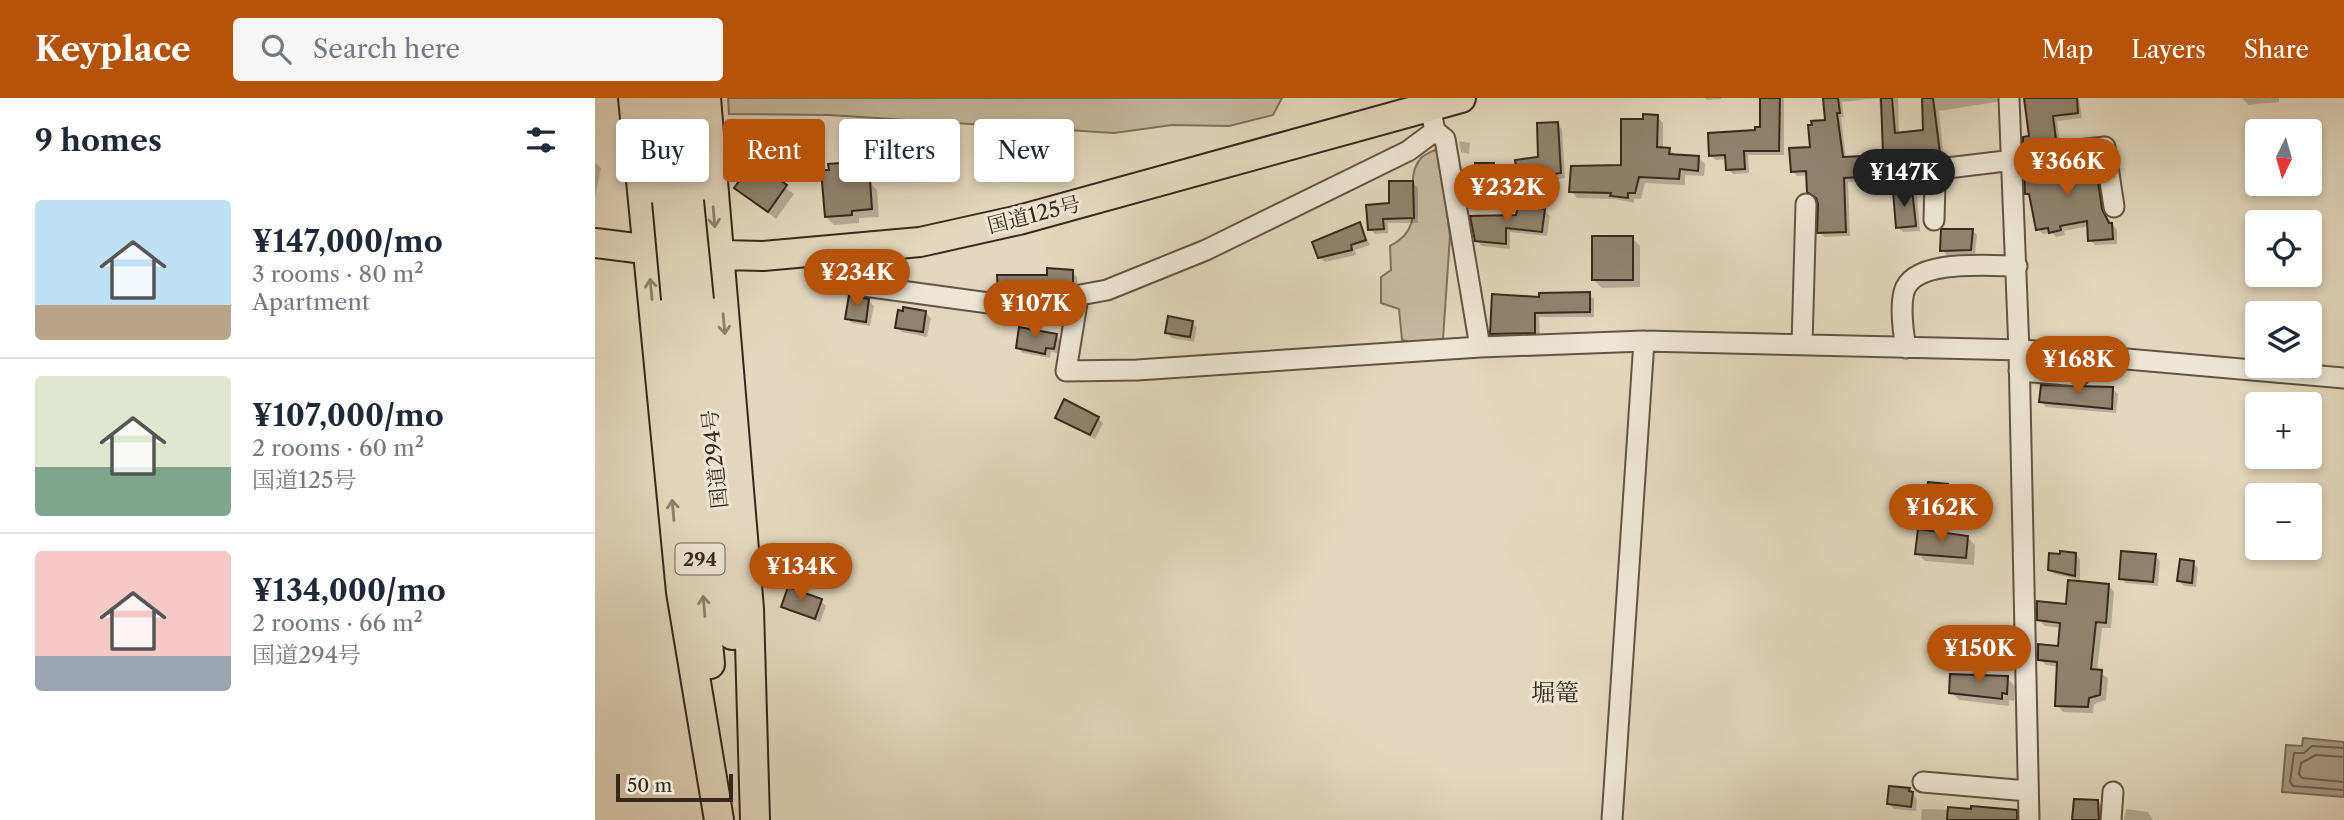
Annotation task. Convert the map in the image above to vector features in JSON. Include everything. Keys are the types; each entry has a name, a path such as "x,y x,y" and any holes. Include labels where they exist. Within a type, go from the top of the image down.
{"highway":[{"name":"294","path":"633,98 681,592 722,820"},
{"name":"国道294号","path":"657,98 678,201 750,820"},
{"name":"国道294号","path":"678,201 679,98"},
{"name":"294","path":"706,98 717,256 750,609 755,820"},
{"name":"国道125号","path":"595,243 717,256 777,256 852,251 920,242 1433,119 1461,98"},
{"name":"国道294号","path":"688,299 722,820"}],"street":[{"path":"2009,98 2017,266 2029,820"},
{"path":"852,251 857,285 996,304 1078,297 1141,278 1206,250 1408,150 1433,119 1444,139 1480,347"},
{"path":"1934,220 1935,183 1947,168 2105,147 2114,207"},
{"path":"1802,345 1806,204"},
{"path":"1906,348 1904,293 1914,279 1944,266 2017,266"},
{"path":"1078,297 1066,371 1137,370 1480,347 1644,341 2019,351 2344,378"},
{"path":"1612,820 1644,341"},
{"path":"2019,371 2079,376"},
{"path":"1923,782 2028,791"},
{"path":"2111,820 2113,792"}],"shaded area":[{"path":"728,98 1282,98 1273,115 1229,126 1172,125 1114,133 1074,130 1074,119 974,119 974,124 960,123 960,119 729,114"},
{"path":"1435,150 1440,157 1450,236 1443,339 1415,343 1402,340 1399,309 1381,303 1381,277 1391,270 1390,246 1403,237 1410,227 1415,168 1421,158"}],"water":[{"path":"2303,738 2344,742 2344,797 2282,792 2286,745 2302,746"}],"building":[{"path":"1760,98 1780,98 1779,151 1744,151 1745,169 1726,170 1725,155 1709,156 1708,133 1755,130 1755,127 1760,127"},
{"path":"1823,98 1838,98 1840,113 1837,113 1843,157 1883,155 1881,98 1892,98 1895,133 1923,130 1922,98 1933,98 1940,153 1895,162 1896,175 1844,178 1846,232 1817,233 1818,204 1816,198 1807,192 1806,171 1791,172 1789,148 1810,147 1808,125 1812,125 1811,121 1825,120"},
{"path":"2024,98 2077,98 2078,113 2053,116 2056,140 2023,144 2023,137 2029,136"},
{"path":"1643,114 1658,115 1657,147 1670,148 1669,154 1699,156 1698,171 1680,169 1679,179 1639,177 1635,193 1628,193 1628,198 1610,196 1611,193 1569,192 1571,166 1621,165 1621,119 1643,119"},
{"path":"1558,122 1561,173 1539,176 1540,187 1519,190 1515,160 1538,157 1537,123"},
{"path":"2095,160 2102,209 2109,223 2112,223 2113,239 2088,241 2087,221 2060,226 2061,230 2049,233 2048,228 2036,230 2029,194 2025,194 2024,168"},
{"path":"839,163 839,182 870,182 872,209 852,211 852,215 825,217 822,182 825,182 825,170 829,170 828,164"},
{"path":"1475,163 1494,163 1494,186 1475,186"},
{"path":"1389,181 1413,181 1414,218 1383,219 1384,229 1368,230 1366,205 1389,203"},
{"path":"738,182 783,182 787,185 768,212 734,188"},
{"path":"1912,189 1916,226 1896,228 1893,191"},
{"path":"1518,206 1545,209 1542,232 1506,228 1506,244 1475,241 1470,216 1516,215"},
{"path":"1360,222 1366,240 1351,245 1352,250 1318,258 1312,242"},
{"path":"1941,229 1973,229 1971,250 1940,251"},
{"path":"1592,236 1633,236 1633,280 1592,280"},
{"path":"1047,268 1073,270 1073,284 998,292 997,275 1047,275"},
{"path":"1590,292 1590,312 1535,313 1535,333 1490,334 1492,294 1539,297 1539,293"},
{"path":"849,295 869,299 866,322 845,319"},
{"path":"903,307 926,311 923,332 895,328 898,310 903,311"},
{"path":"1168,316 1193,321 1190,337 1165,333"},
{"path":"1019,327 1057,334 1054,349 1046,348 1045,354 1016,348"},
{"path":"2041,385 2113,387 2112,409 2039,402"},
{"path":"1064,399 1099,417 1090,435 1055,418"},
{"path":"1928,482 1948,484 1947,497 1926,495"},
{"path":"1918,529 1968,536 1966,558 1915,554"},
{"path":"2060,551 2076,553 2075,576 2048,570 2049,553 2060,554"},
{"path":"2121,551 2156,554 2153,582 2119,579"},
{"path":"2180,559 2194,561 2192,583 2177,581"},
{"path":"2068,580 2109,584 2106,623 2096,622 2091,669 2102,670 2100,695 2089,698 2088,707 2055,706 2057,662 2038,660 2038,644 2058,646 2060,623 2037,620 2037,601 2066,604"},
{"path":"788,587 822,599 815,619 781,607"},
{"path":"1950,674 2008,676 2007,694 2002,693 2002,699 1949,693"},
{"path":"1889,786 1910,788 1909,791 1913,792 1911,807 1887,804"},
{"path":"2074,799 2098,800 2099,820 2072,820"},
{"path":"1971,806 2017,810 2017,820 1947,820 1948,807 1971,809"}],"district":[{"name":"堀篭","path":"1555,693"}]}
